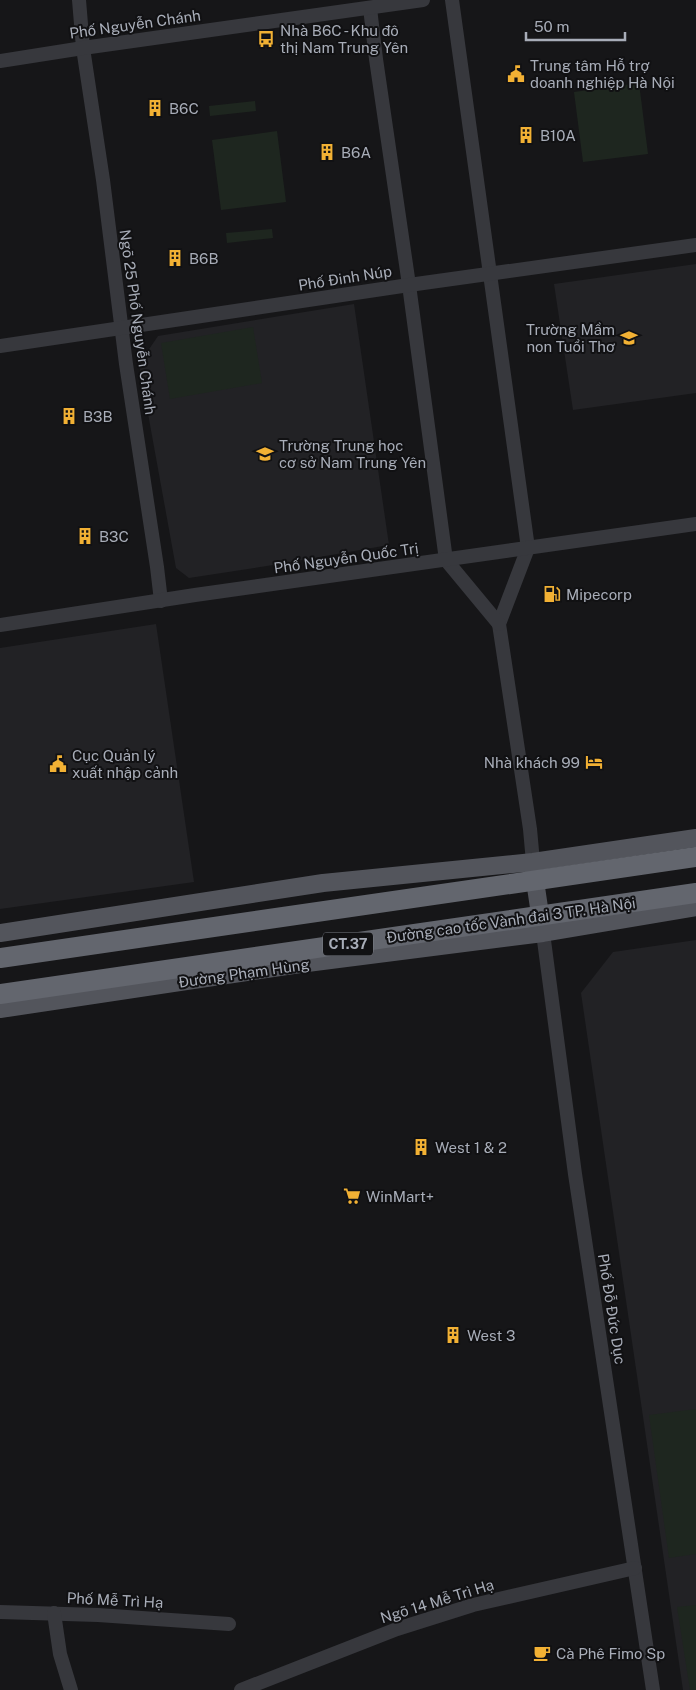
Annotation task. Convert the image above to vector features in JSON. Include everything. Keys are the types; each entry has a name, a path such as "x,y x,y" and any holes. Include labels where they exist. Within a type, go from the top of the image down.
{"highway":[{"name":"CT.37","path":"0,958 696,858"},
{"name":"Đường cao tốc Vành đai 3 TP. Hà Nội","path":"0,994 696,893"}],"main road":[{"path":"0,933 322,884 532,862 696,838"},
{"path":"532,862 543,933"},
{"name":"Đường Phạm Hùng","path":"0,1009 307,963 543,933 696,908"}],"street":[{"name":"Ngõ 25 Phố Nguyễn Chánh","path":"79,0 83,48 161,602"},
{"name":"Phố Nguyễn Chánh","path":"0,61 423,0"},
{"path":"452,0 528,548 500,624 530,829 532,862"},
{"path":"370,8 446,560 500,624"},
{"name":"Phố Đinh Núp","path":"0,346 409,285 696,245"},
{"name":"Phố Nguyễn Quốc Trị","path":"0,625 161,602 195,595 696,524"},
{"name":"Phố Đỗ Đức Dục","path":"543,933 575,1174 653,1690"},
{"name":"Ngõ 14 Mễ Trì Hạ","path":"247,1687 397,1628 473,1605 635,1568"},
{"name":"Phố Mễ Trì Hạ","path":"0,1612 98,1615 229,1624"},
{"path":"54,1613 60,1654 71,1690"}],"shaded area":[{"path":"639,83 648,154 583,162 574,92"},
{"path":"255,101 256,111 210,116 209,106"},
{"path":"277,131 286,202 221,210 212,140"},
{"path":"272,229 273,238 227,243 226,233"},
{"name":"Trường Mầm non Tuổi Thơ","path":"696,264 696,393 573,410 554,284"},
{"name":"Trường Trung học cơ sở Nam Trung Yên","path":"354,304 389,545 189,578 176,568 139,364 158,336"},
{"path":"253,327 262,383 170,399 161,343"},
{"path":"156,624 194,882 0,909 0,648"},
{"path":"696,940 696,1690 683,1690 581,993 613,952"},
{"path":"696,1409 696,1554 669,1558 649,1415"},
{"path":"696,1605 696,1690 690,1690 677,1607"}],"place":[{"name":"Nhà B6C - Khu đô thị Nam Trung Yên","path":"266,39"},
{"name":"Trung tâm Hỗ trợ doanh nghiệp Hà Nội","path":"516,74"},
{"name":"B6C","path":"155,108"},
{"name":"B10A","path":"526,135"},
{"name":"B6A","path":"327,152"},
{"name":"B6B","path":"175,258"},
{"name":"Trường Mầm non Tuổi Thơ","path":"629,338"},
{"name":"B3B","path":"69,416"},
{"name":"Trường Trung học cơ sở Nam Trung Yên","path":"265,454"},
{"name":"B3C","path":"85,536"},
{"name":"Mipecorp","path":"552,594"},
{"name":"Nhà khách 99","path":"594,762"},
{"name":"Cục Quản lý xuất nhập cảnh","path":"58,764"},
{"name":"West 1 & 2","path":"421,1147"},
{"name":"WinMart+","path":"352,1196"},
{"name":"West 3","path":"453,1335"},
{"name":"Cà Phê Fimo Sp","path":"542,1653"}]}
